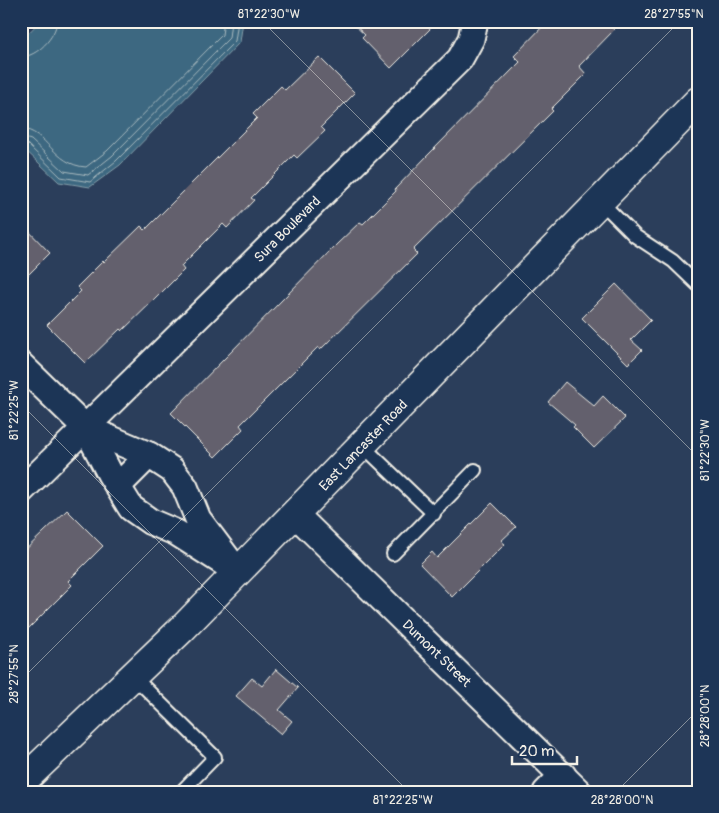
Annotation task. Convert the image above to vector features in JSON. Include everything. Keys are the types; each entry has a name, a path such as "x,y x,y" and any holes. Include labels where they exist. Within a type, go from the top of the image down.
{"street":[{"name":"Sura Boulevard","path":"21,490 460,59 471,38 475,21"},
{"name":"East Lancaster Road","path":"21,783 134,677 698,100"},
{"path":"21,365 86,428 131,508 139,514 178,533 238,572"},
{"path":"86,428 149,455 163,463 179,477 198,519 238,572"},
{"path":"118,486 149,455"},
{"name":"Dumont Street","path":"295,514 563,786"}],"lane":[{"path":"600,200 635,236 673,261 698,285"},
{"path":"362,445 434,514"},
{"path":"393,554 475,470"},
{"path":"134,677 215,757 181,792"}],"water":[{"path":"40,21 243,21 240,42 120,165 90,187 59,182 21,146 21,41"}],"building":[{"path":"350,21 438,21 391,68 362,38 365,35"},
{"path":"548,21 605,21 614,30 579,66 586,74 551,109 553,111 413,250 417,254 320,350 318,347 240,425 243,429 215,457 171,413 337,244 360,222 363,224 396,191 395,189 520,62 514,56"},
{"path":"319,57 355,93 321,127 325,131 297,158 294,155 251,198 254,200 227,228 223,224 181,266 184,270 122,331 120,329 85,363 47,325 81,291 77,287 103,261 141,226 145,230 257,118 253,114 281,86 285,90"},
{"path":"21,223 50,253 21,282"},
{"path":"616,284 651,320 631,340 642,350 628,364 582,318"},
{"path":"565,382 594,406 603,396 625,418 594,448 573,427 575,425 548,402"},
{"path":"492,503 516,527 501,541 505,544 452,597 420,564 432,552 437,558"},
{"path":"67,510 103,546 68,581 72,585 21,636 21,554"},
{"path":"276,669 298,688 279,710 292,721 281,734 236,696 252,678 262,686"}]}
